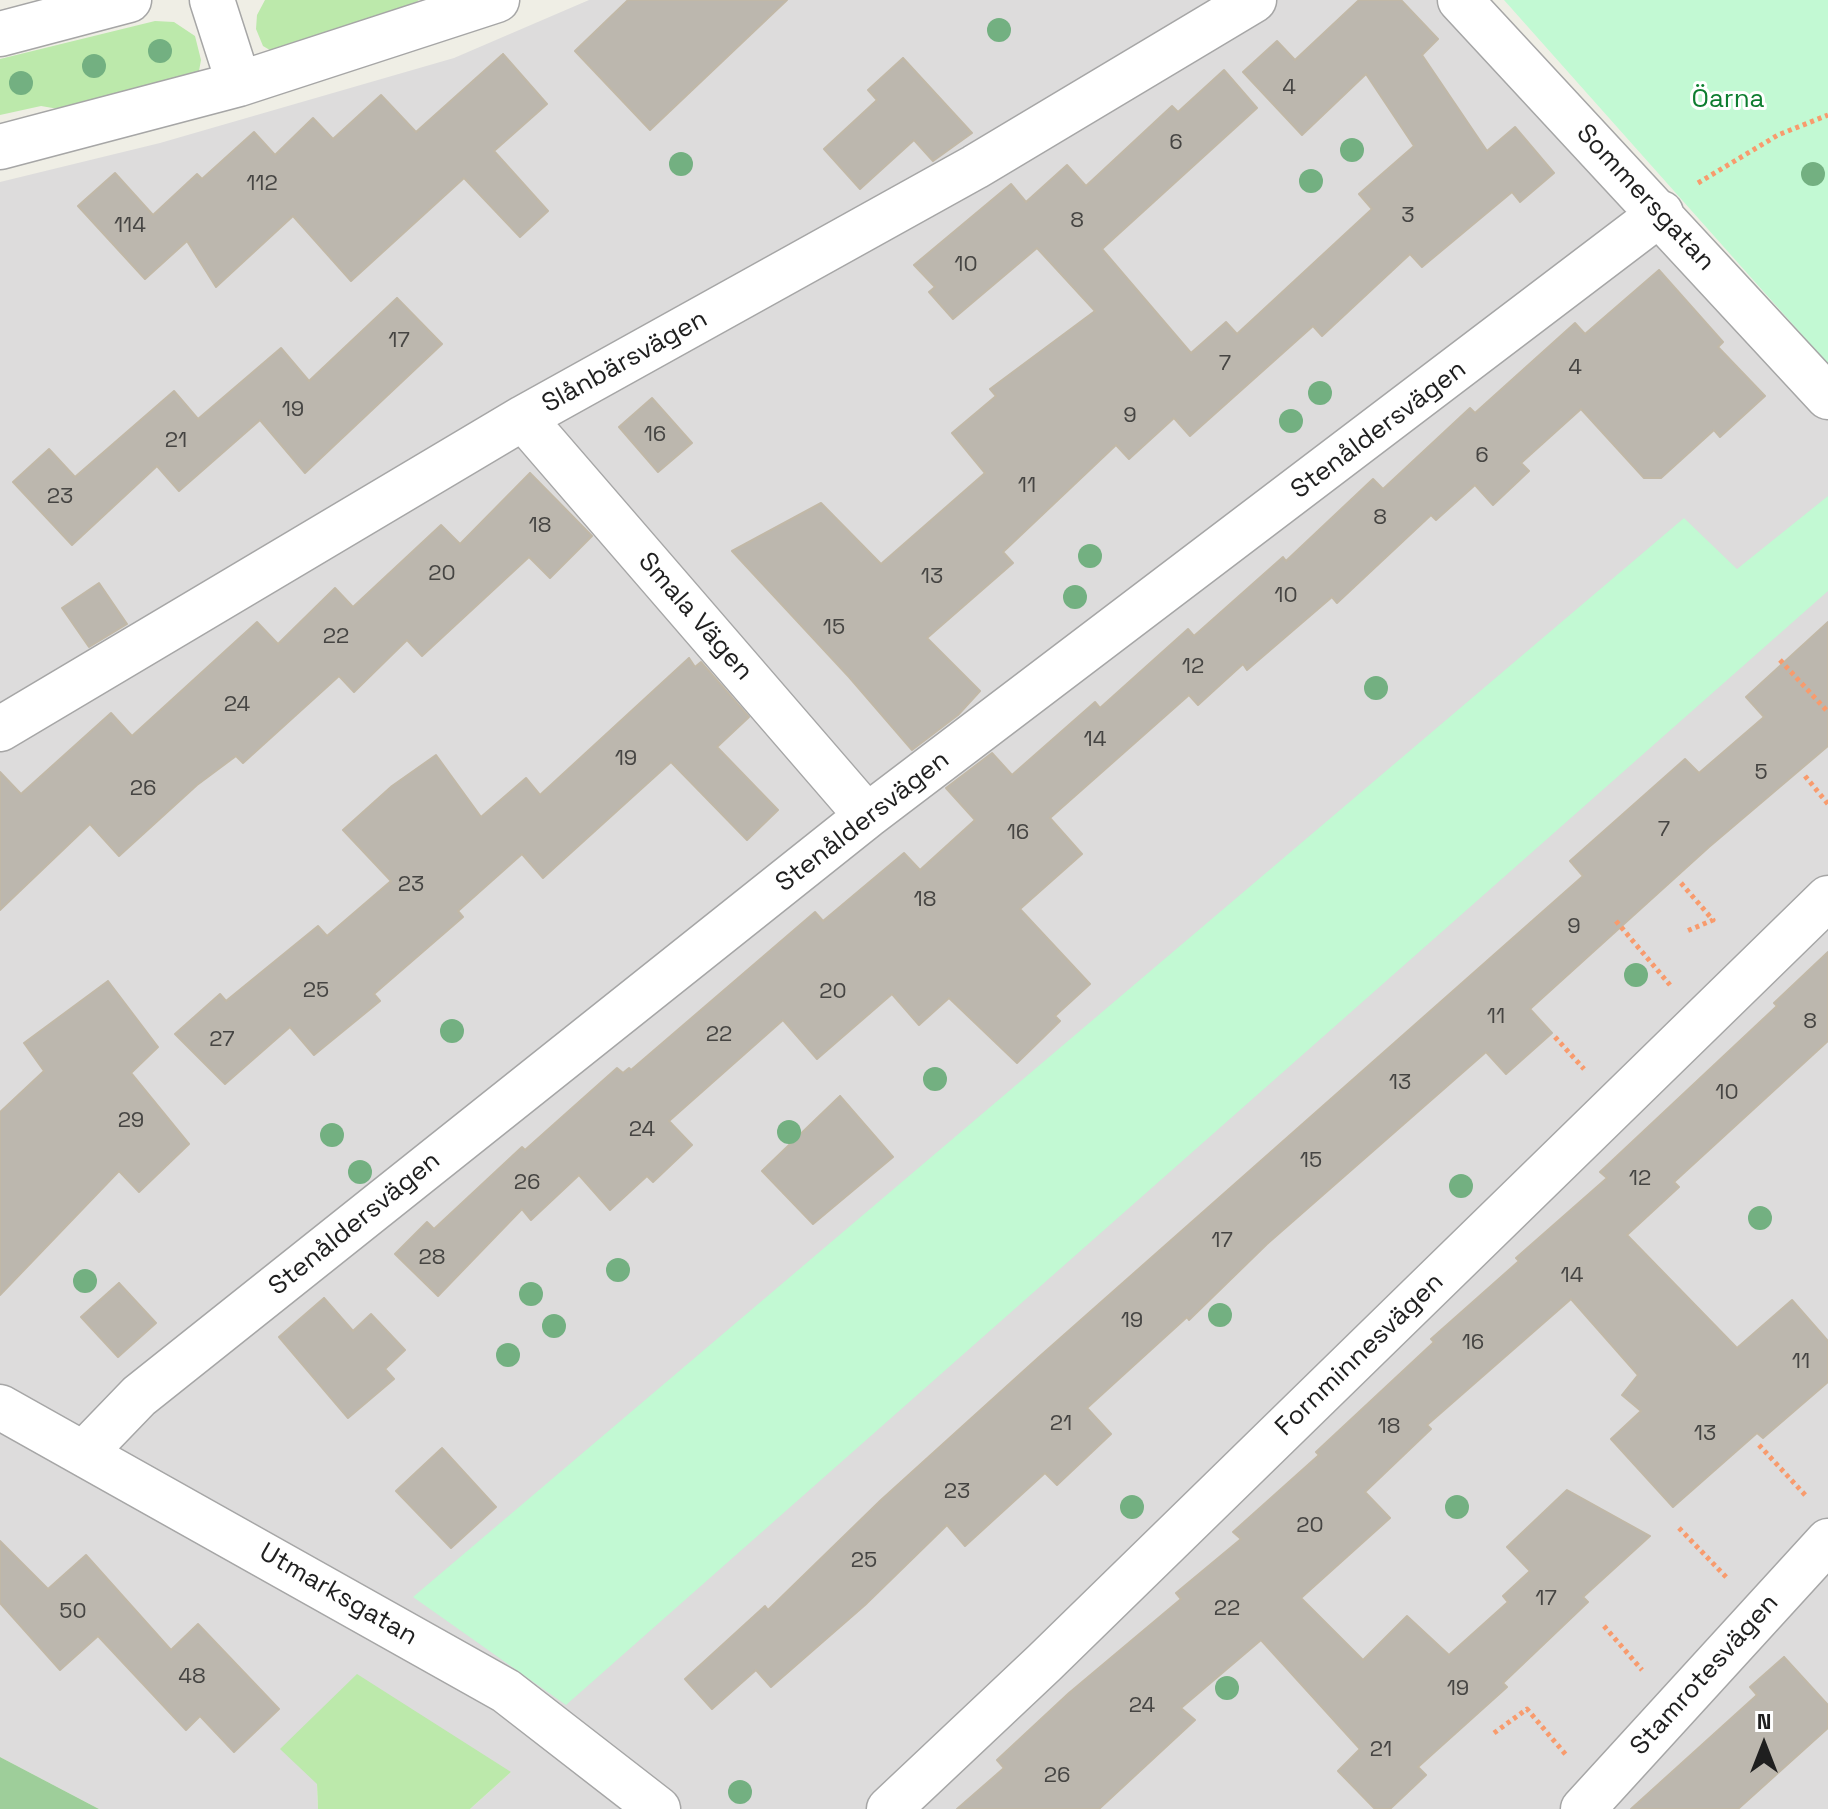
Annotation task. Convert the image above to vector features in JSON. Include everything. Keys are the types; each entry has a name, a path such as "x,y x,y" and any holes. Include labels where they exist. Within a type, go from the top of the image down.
{"street":[{"path":"0,34 129,0"},
{"path":"212,0 239,84"},
{"path":"0,147 239,84 497,0"},
{"name":"Slånbärsvägen","path":"0,729 523,418 975,167 1254,0"},
{"name":"Sommersgatan","path":"1460,0 1661,213 1828,397"},
{"name":"Stenåldersvägen","path":"84,1453 139,1396 867,816 1491,346 1661,213"},
{"name":"Smala Vägen","path":"523,418 867,816"},
{"name":"Fornminnesvägen","path":"889,1809 1044,1663 1828,898"},
{"name":"Utmarksgatan","path":"0,1407 506,1691 658,1809"},
{"name":"Stamrotesvägen","path":"1591,1800 1828,1541"}],"path":[{"path":"1661,213 1684,192 1778,135 1828,115"},
{"path":"1780,660 1828,712"},
{"path":"1805,776 1828,804"},
{"path":"1681,883 1713,920 1687,931"},
{"path":"1616,921 1701,1022"},
{"path":"1759,1445 1808,1499"},
{"path":"1679,1528 1762,1614"},
{"path":"1604,1626 1644,1672 1637,1681"},
{"path":"1494,1733 1527,1709 1591,1800"}],"shaded area":[{"path":"589,0 1444,0 1828,421 1828,1809 470,1809 511,1772 317,1784 318,1809 99,1809 0,1757 0,182 160,143 454,58"}],"green space":[{"path":"265,0 419,0 379,28 280,56 263,46 256,29 257,15"},
{"name":"Öarna","path":"1504,0 1828,0 1828,364"},
{"path":"155,21 174,22 195,36 201,60 199,71 189,81 76,112 41,106 0,115 0,59"},
{"path":"1828,496 1828,591 566,1705 413,1597 1684,518 1737,569"},
{"path":"357,1674 511,1772 470,1809 318,1809 317,1784 280,1749"},
{"path":"0,1757 99,1809 0,1809"}],"building":[{"path":"628,0 787,0 650,130 575,51"},
{"path":"1359,0 1401,0 1438,39 1422,55 1487,151 1515,127 1554,173 1520,202 1512,192 1422,267 1410,254 1322,336 1313,326 1190,436 1174,418 1129,459 1116,445 1003,552 1013,563 927,638 980,691 958,715 912,750 732,551 821,503 881,564 985,473 952,433 996,396 990,389 1095,311 1037,248 953,319 929,292 935,287 914,265 1011,184 1026,202 1067,165 1086,186 1172,106 1178,112 1224,70 1257,108 1102,249 1191,353 1226,322 1237,334 1372,209 1359,194 1414,146 1366,74 1302,135 1243,72 1277,41 1295,60"},
{"path":"503,54 547,104 494,151 548,211 520,237 464,178 351,281 293,216 216,287 187,241 145,279 78,206 115,173 153,215 197,174 202,179 254,132 275,155 313,118 333,139 381,95 416,132"},
{"path":"903,58 972,133 933,161 914,140 860,189 824,149 877,100 868,90"},
{"path":"1659,270 1723,342 1718,347 1765,396 1720,437 1714,430 1661,478 1644,478 1581,409 1521,463 1529,471 1493,505 1475,485 1436,520 1431,515 1337,603 1332,597 1247,670 1243,664 1198,705 1189,695 1050,818 1082,854 1020,909 1090,984 1055,1016 1060,1021 1017,1063 949,998 919,1025 892,994 817,1059 783,1020 669,1121 692,1145 653,1182 647,1176 610,1210 579,1175 531,1220 522,1209 438,1296 395,1254 427,1222 434,1229 522,1147 525,1150 617,1068 623,1073 629,1068 631,1070 815,912 823,921 904,853 920,870 975,820 946,788 992,753 1012,775 1095,702 1100,708 1188,629 1194,636 1283,557 1286,561 1373,479 1383,489 1470,408 1475,413 1575,323 1585,334"},
{"path":"397,298 442,344 305,473 260,420 179,491 157,466 72,545 13,482 49,449 75,477 174,391 198,419 281,348 309,381"},
{"path":"652,398 692,443 658,472 619,427"},
{"path":"530,473 592,536 550,578 529,557 422,656 407,640 354,692 339,676 243,763 236,756 197,785 119,856 90,824 0,910 0,772 21,794 111,713 132,736 257,622 278,644 335,588 353,607 441,525 460,544"},
{"path":"99,583 127,624 89,647 62,608"},
{"path":"1828,622 1828,746 1709,847 1530,1009 1552,1033 1506,1074 1486,1052 1267,1244 1189,1320 1187,1317 1087,1408 1111,1434 1057,1485 1045,1473 965,1546 947,1525 865,1605 771,1687 756,1670 712,1709 685,1679 765,1606 768,1610 881,1500 1039,1357 1583,876 1570,861 1685,759 1699,773 1764,717 1746,697"},
{"path":"689,658 695,667 701,662 749,717 717,747 778,810 747,840 671,762 543,878 522,854 458,911 463,917 374,994 380,1001 314,1055 290,1027 225,1084 175,1034 220,994 226,1001 318,926 327,936 391,881 343,830 392,786 436,755 481,817 526,778 540,795"},
{"path":"1828,952 1828,1041 1674,1182 1679,1187 1627,1235 1737,1348 1792,1300 1828,1341 1828,1382 1763,1438 1757,1433 1673,1507 1611,1439 1641,1411 1622,1395 1638,1375 1571,1299 1427,1425 1431,1429 1365,1492 1390,1518 1301,1598 1363,1660 1407,1616 1449,1655 1508,1602 1503,1596 1530,1571 1507,1547 1567,1490 1650,1536 1583,1597 1588,1602 1503,1683 1507,1687 1418,1767 1426,1775 1390,1809 1375,1809 1338,1771 1360,1749 1261,1640 1181,1708 1195,1720 1099,1809 957,1809 1004,1768 997,1760 1069,1693 1181,1599 1176,1593 1241,1539 1233,1532 1319,1455 1316,1452 1434,1342 1431,1339 1519,1261 1516,1258 1607,1178 1600,1172 1777,1006 1774,1003"},
{"path":"108,981 158,1047 131,1073 189,1144 139,1192 119,1171 0,1295 0,1112 44,1071 24,1043"},
{"path":"840,1096 893,1157 813,1224 762,1171"},
{"path":"119,1283 156,1323 118,1357 81,1317"},
{"path":"324,1298 353,1331 371,1314 405,1350 385,1369 394,1379 348,1418 279,1337"},
{"path":"442,1448 496,1507 451,1548 396,1491"},
{"path":"0,1541 48,1589 86,1555 171,1650 198,1624 279,1709 234,1752 200,1716 186,1730 98,1636 60,1670 0,1603"},
{"path":"1784,1657 1828,1705 1828,1728 1738,1809 1631,1809 1757,1695 1750,1687"}]}
